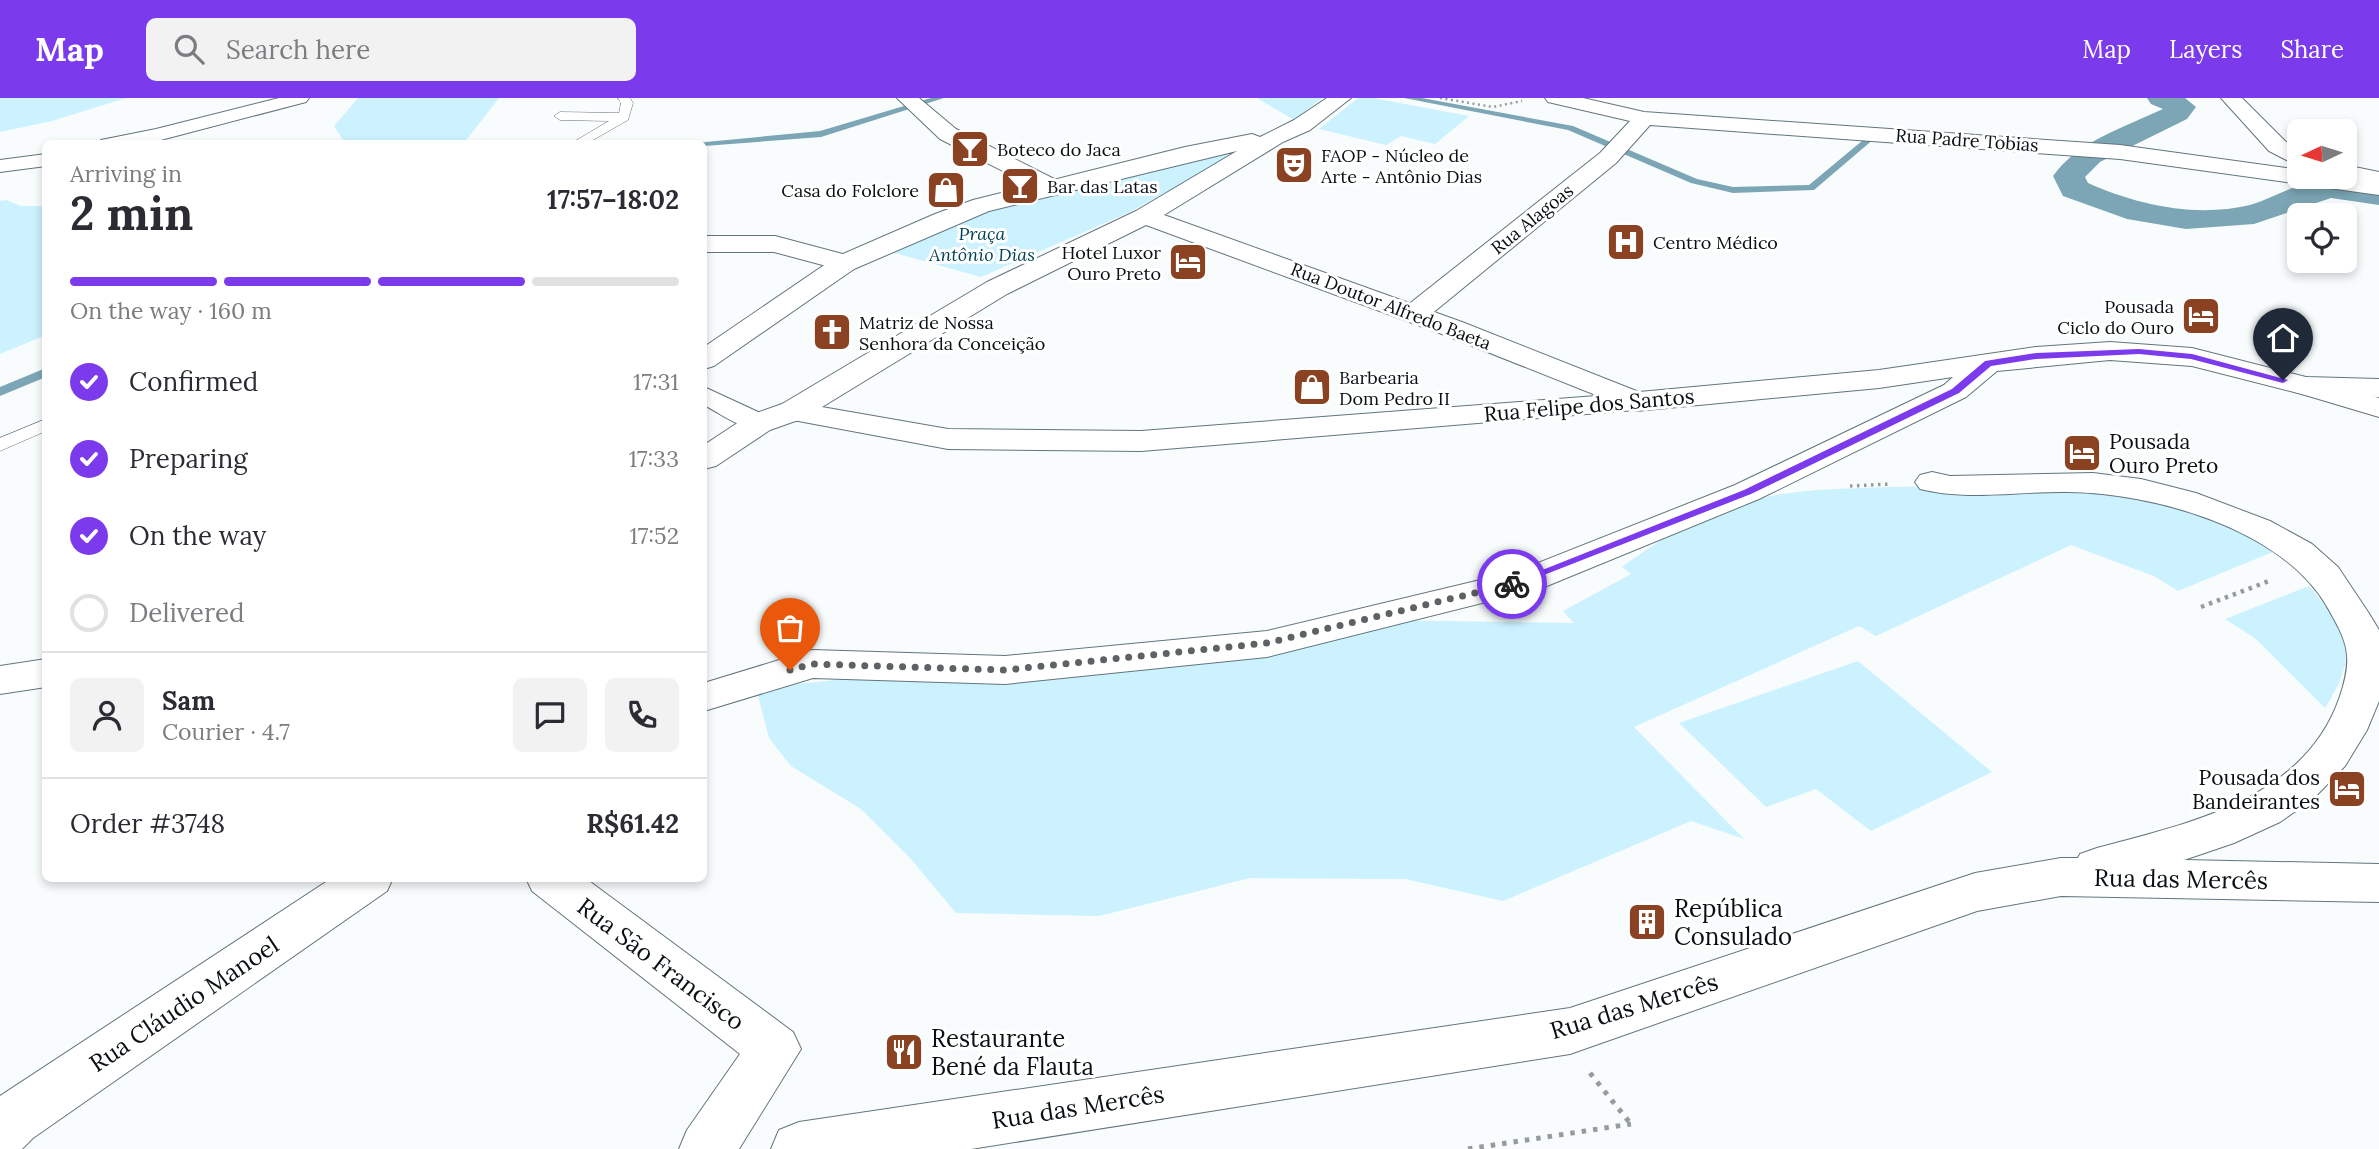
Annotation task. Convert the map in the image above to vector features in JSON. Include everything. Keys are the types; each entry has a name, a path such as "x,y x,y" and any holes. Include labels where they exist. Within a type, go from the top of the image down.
{"street":[{"path":"130,140 300,98"},
{"path":"907,98 948,134 1056,189"},
{"path":"707,457 759,423 793,411 997,288 1145,216 1275,137 1302,125 1341,98"},
{"name":"Rua Padre Tobias","path":"1555,98 1644,118 1844,130 2120,152 2379,188"},
{"path":"2231,98 2277,146 2287,152"},
{"name":"Rua Alagoas","path":"1414,314 1615,151 1644,118"},
{"path":"1819,153 1844,130"},
{"path":"707,358 845,263 982,205 1056,189 1185,154 1275,137"},
{"path":"0,166 42,161"},
{"path":"2357,174 2379,178"},
{"name":"Rua Doutor Alfredo Baeta","path":"1145,216 1414,314 1636,402"},
{"path":"707,244 775,244 845,263"},
{"name":"Rua Felipe dos Santos","path":"793,411 948,439 1141,441 1636,402 1879,379 2036,356 2139,351 2192,357 2379,408"},
{"path":"707,696 812,664 1005,670 1267,643 1530,580 1748,492 1955,391 1988,363"},
{"path":"2306,386 2379,388"},
{"path":"707,397 759,423"},
{"path":"1933,482 1950,486 2078,482 2141,489 2249,526 2315,564 2337,592 2368,650 2366,678 2353,717 2337,747 2314,773 2285,797 2236,825 2061,877"},
{"path":"0,680 42,674"},
{"name":"Rua das Mercês","path":"799,1149 1570,1031 1975,892 2061,877 2379,883"},
{"name":"Rua Cláudio Manoel","path":"0,1133 24,1111 364,882"},
{"name":"Rua São Francisco","path":"554,882 774,1049 708,1149"}],"lane":[{"path":"583,140 624,117 627,103 624,98"},
{"path":"560,116 624,117"},
{"path":"0,445 42,426"}],"path":[{"path":"1440,98 1493,107 1524,100"},
{"path":"2202,607 2315,564"},
{"path":"1468,1149 1631,1124 1594,1082"}],"green space":[{"path":"0,98 126,98 52,121 0,132"},
{"path":"358,98 499,98 466,140 343,140 334,126"},
{"path":"1257,98 1322,98 1294,120"},
{"path":"1358,98 1373,98 1469,116 1435,144 1401,136 1386,145 1319,129"},
{"name":"Praça Antônio Dias","path":"1232,150 1233,155 1130,212 981,277 888,251 938,225 1044,192"},
{"path":"6,200 21,206 42,206 42,337 0,354 0,201"},
{"path":"1927,486 2056,487 2144,497 2213,519 2275,551 2178,591 2154,576 2071,545 1876,636 1859,626 1634,727 1744,839 1691,821 1503,901 1405,879 1250,878 1099,916 956,913 910,858 861,809 791,766 769,738 756,688 1075,656 1377,620 1574,623 1563,611 1631,574 1622,567 1657,543 1719,512 1782,494"},
{"path":"2309,586 2333,617 2345,644 2343,672 2325,708 2256,639 2225,619"},
{"path":"1858,661 1992,772 1871,831 1816,789 1766,807 1679,723"}],"waterway":[{"path":"707,143 821,134 940,98"},
{"path":"1408,98 1570,128 1694,181 1733,190 1811,188 1871,138"},
{"path":"2161,98 2182,107 2177,113 2089,156 2069,176 2074,189 2116,206 2186,219 2232,218 2254,214 2311,192 2331,188 2379,195"},
{"path":"0,392 42,374"}],"way so far":[{"path":"790,670 812,664 1005,670 1267,643 1512,584"}],"place":[{"name":"Boteco do Jaca","path":"970,149"},
{"name":"FAOP - Núcleo de Arte - Antônio Dias","path":"1294,165"},
{"name":"Bar das Latas","path":"1020,186"},
{"name":"Casa do Folclore","path":"946,190"},
{"name":"Centro Médico","path":"1626,242"},
{"name":"Hotel Luxor Ouro Preto","path":"1188,262"},
{"name":"Pousada Ciclo do Ouro","path":"2201,316"},
{"name":"Matriz de Nossa Senhora da Conceição","path":"832,332"},
{"name":"Barbearia Dom Pedro II","path":"1312,387"},
{"name":"Pousada Ouro Preto","path":"2082,453"},
{"name":"Pousada dos Bandeirantes","path":"2347,789"},
{"name":"República Consulado","path":"1647,922"},
{"name":"Restaurante Bené da Flauta","path":"904,1052"}],"route":[{"path":"1512,584 1530,580 1748,492 1955,391 1988,363 2036,356 2139,351 2192,357 2283,380"}]}
